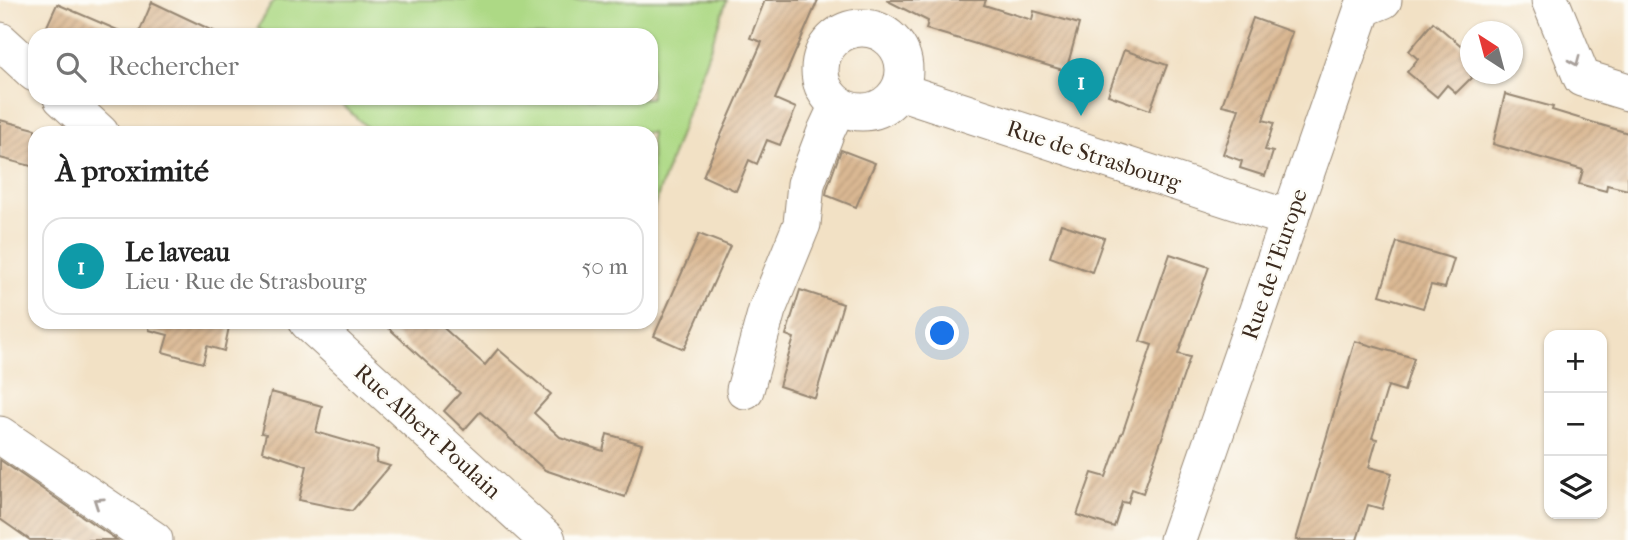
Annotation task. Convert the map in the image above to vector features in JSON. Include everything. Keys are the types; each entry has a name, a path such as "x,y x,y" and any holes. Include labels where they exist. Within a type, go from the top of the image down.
{"street":[{"path":"1550,0 1583,78 1628,93"},
{"name":"Rue de l'Europe","path":"1178,540 1290,219 1373,4"},
{"path":"853,29 880,32 891,40 904,64 904,78 898,91 890,102 878,109 864,112 850,110 838,104 828,95 822,83 822,56 840,35 853,29"},
{"path":"0,41 28,67"},
{"name":"Rue de Strasbourg","path":"898,91 1290,219"},
{"path":"745,390 767,310 803,224 806,184 838,104"},
{"path":"70,105 92,126"},
{"name":"Rue Albert Poulain","path":"316,329 547,540"},
{"path":"0,435 154,540"}],"green space":[{"path":"274,0 727,0 658,195 658,126 365,126 343,105 658,105 658,28 258,27"}],"building":[{"path":"765,0 818,0 775,99 796,108 780,145 767,140 757,164 749,160 736,191 703,176 762,42 750,38"},
{"path":"886,0 986,0 984,5 1032,20 1034,11 1079,24 1066,71 926,29 928,21"},
{"path":"152,2 207,28 141,28"},
{"path":"57,4 113,28 46,28"},
{"path":"1253,18 1292,32 1263,120 1274,123 1265,150 1273,152 1265,176 1240,168 1242,161 1223,154 1239,109 1222,105"},
{"path":"1433,22 1460,45 1460,84 1465,84 1456,93 1447,85 1437,97 1407,72 1418,59 1409,51"},
{"path":"1124,50 1167,65 1150,110 1108,95"},
{"path":"1505,94 1553,107 1552,110 1628,133 1628,190 1607,185 1606,191 1579,184 1583,170 1493,144"},
{"path":"0,120 28,127 28,165 0,158"},
{"path":"841,150 875,163 856,207 826,195"},
{"path":"1061,224 1104,238 1092,272 1050,257"},
{"path":"699,234 730,246 684,349 654,336"},
{"path":"1397,242 1454,259 1445,288 1431,285 1423,308 1380,295"},
{"path":"1170,254 1209,267 1178,354 1190,357 1143,493 1132,489 1128,503 1122,502 1114,527 1077,515 1092,473 1106,477 1122,434 1152,345 1140,341"},
{"path":"800,290 843,304 815,398 779,386 794,338 786,335"},
{"path":"229,329 224,351 207,346 203,363 163,352 168,335 149,330"},
{"path":"390,329 445,329 485,365 498,349 551,394 534,413 560,437 603,451 607,434 642,444 625,497 545,470 480,412 464,430 444,411 460,393"},
{"path":"1355,341 1414,358 1404,391 1388,386 1372,438 1377,439 1369,467 1392,473 1382,509 1368,505 1357,540 1296,540"},
{"path":"271,392 322,406 316,432 378,450 376,462 390,466 352,511 299,500 307,466 262,451 266,434 261,433"},
{"path":"0,460 117,540 30,540 0,519"}],"place":[{"name":"Le laveau","path":"1081,116"}]}
